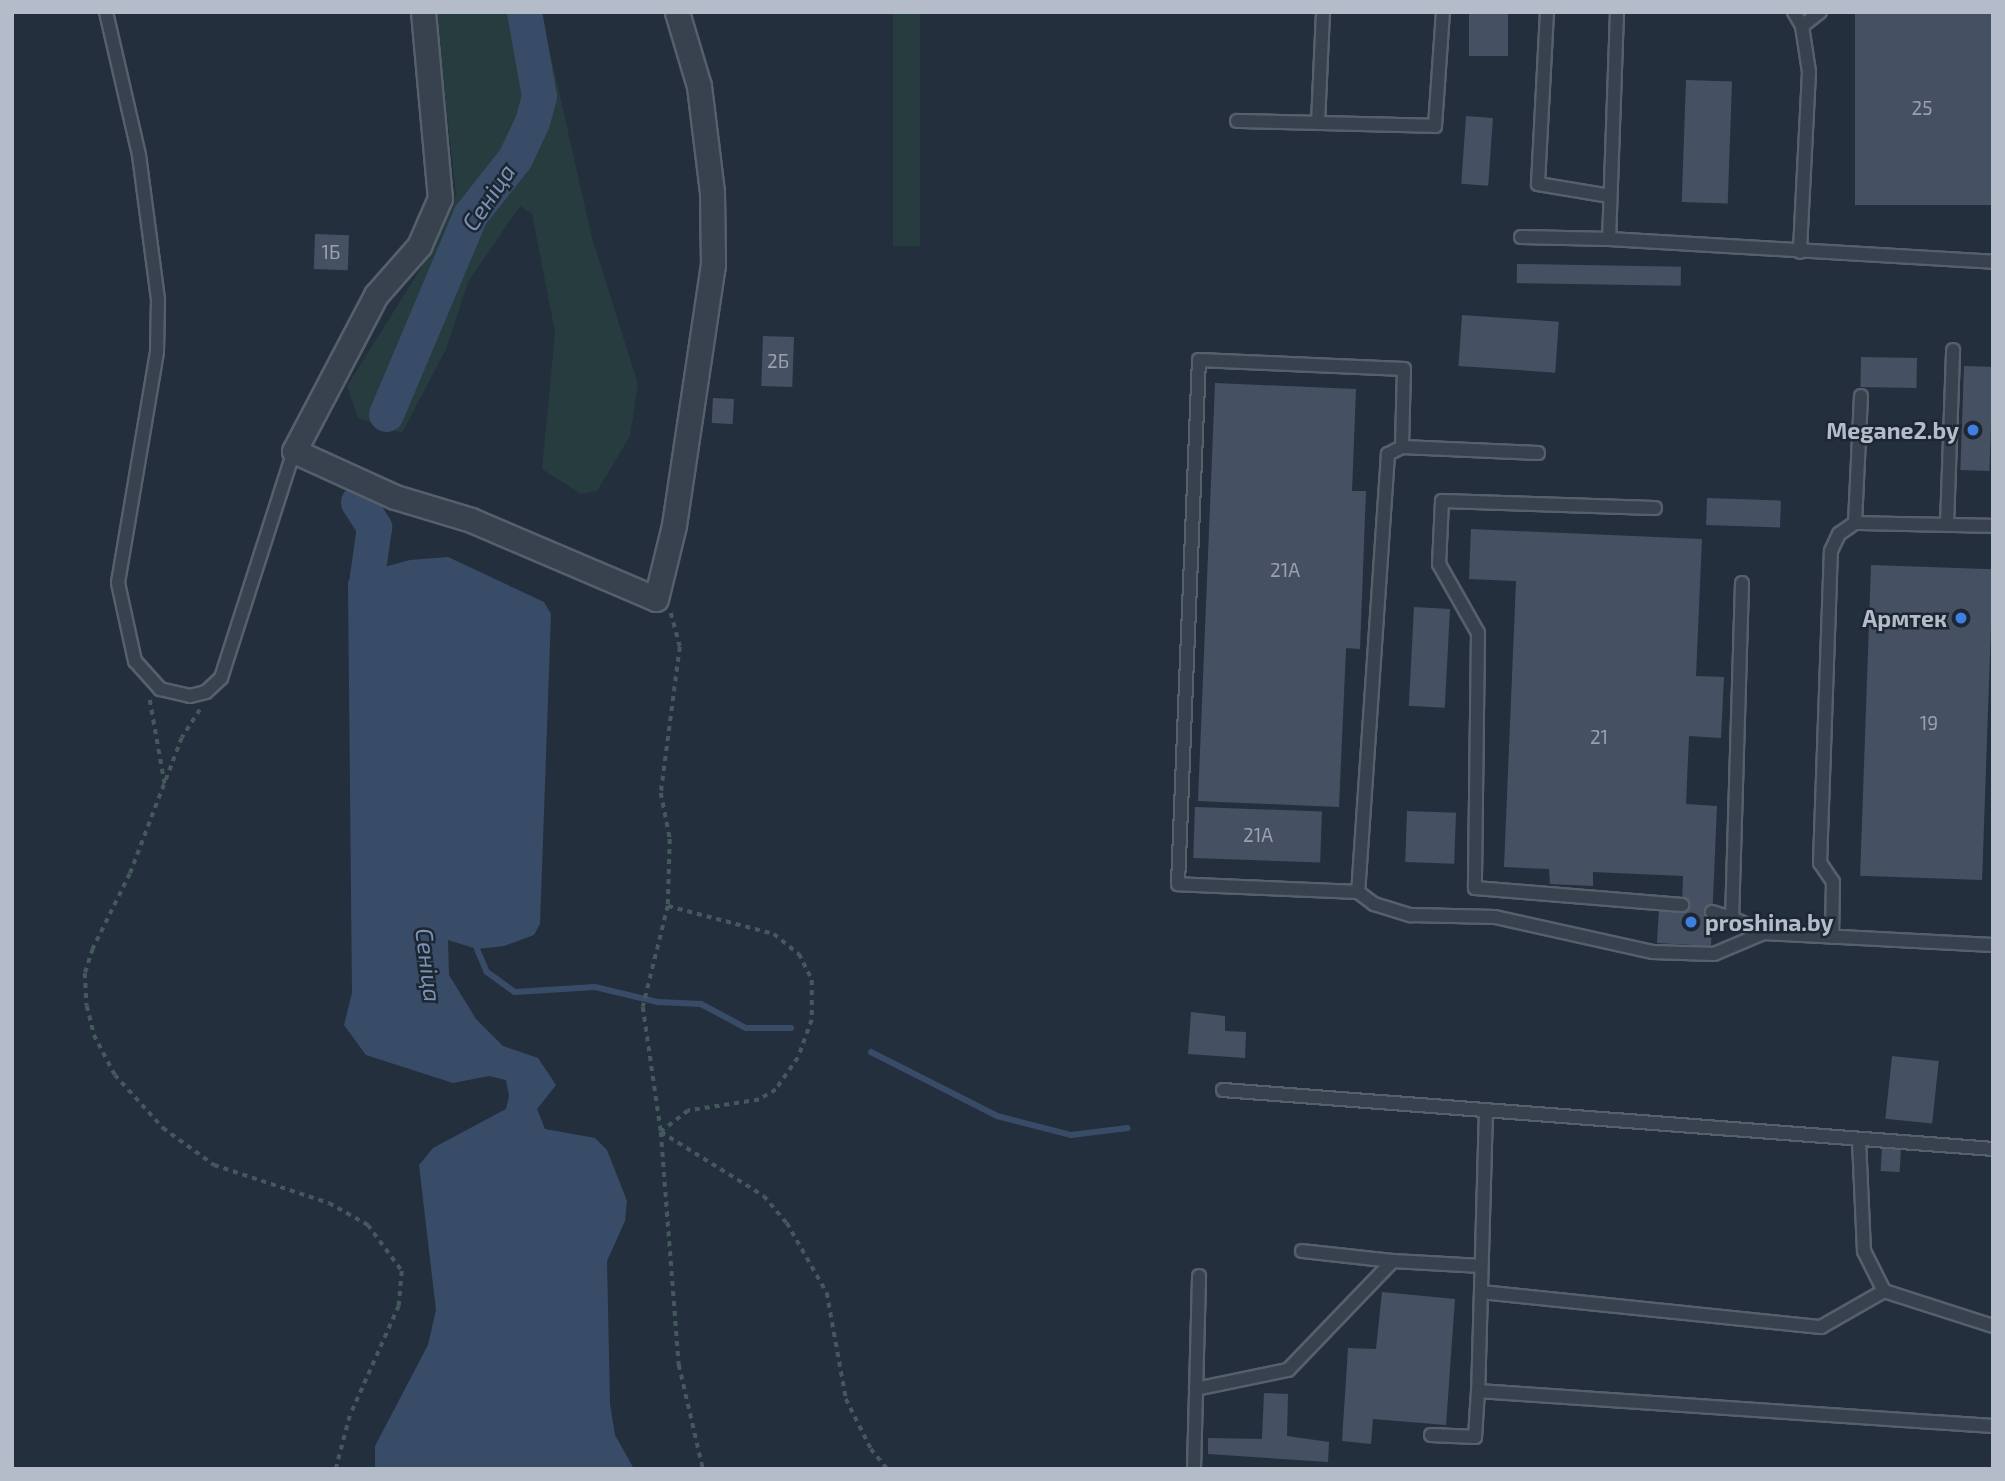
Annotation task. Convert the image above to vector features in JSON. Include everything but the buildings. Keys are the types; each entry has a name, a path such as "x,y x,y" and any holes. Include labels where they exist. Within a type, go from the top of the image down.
{"street":[{"path":"423,12 440,198 419,246 376,295 294,451 395,497 471,520 656,599 674,525 713,265 712,192 699,86 677,12"}],"lane":[{"path":"106,12 139,155 158,299 154,377 118,583 126,635 143,676 176,695 206,692 216,685 294,451"},
{"path":"1318,123 1323,12"},
{"path":"1237,121 1435,126 1443,12"},
{"path":"1547,12 1538,184 1610,196"},
{"path":"1609,239 1617,12"},
{"path":"1794,12 1802,26 1809,72 1800,251"},
{"path":"1802,26 1820,12"},
{"path":"1521,237 1609,239 1993,262"},
{"path":"1947,525 1953,350"},
{"path":"1402,447 1404,369 1199,360 1178,884 1358,892 1374,904 1411,915 1495,917 1653,952 1714,954 1764,933"},
{"path":"1855,523 1861,396"},
{"path":"1358,892 1383,475 1388,454 1402,447 1538,453"},
{"path":"1655,508 1442,501 1439,564 1478,633 1475,888 1682,905"},
{"path":"1832,937 1833,882 1821,863 1831,551 1839,534 1855,523 1993,526"},
{"path":"1732,918 1742,583"},
{"path":"1712,912 1764,933 1993,945"},
{"path":"1223,1090 1993,1149"},
{"path":"1431,1435 1475,1437 1486,1110"},
{"path":"1859,1139 1864,1251 1884,1291 1993,1326"},
{"path":"1302,1251 1393,1261 1481,1266"},
{"path":"1196,1390 1288,1370 1393,1261"},
{"path":"1194,1469 1199,1276"},
{"path":"1481,1292 1821,1327 1884,1291"},
{"path":"1478,1391 1993,1426"}],"path":[{"path":"656,599 674,615 680,647 661,793 670,839 668,906 643,1007 661,1132 679,1365 703,1469"},
{"path":"143,676 166,787"},
{"path":"216,685 182,738 166,787 93,949 85,973 87,1006 94,1035 115,1075 163,1128 214,1165 329,1203 368,1225 401,1271 399,1306 350,1416 336,1469"},
{"path":"661,1132 688,1111 759,1100 776,1090 798,1058 812,1020 813,980 799,954 775,934 668,906"},
{"path":"661,1132 764,1196 787,1223 827,1293 846,1399 871,1449 887,1469"}],"green space":[{"path":"436,12 541,12 592,238 638,384 630,436 597,491 581,494 542,469 555,332 532,214 520,206 468,282 446,349 402,433 358,418 347,386 421,268 456,195"},
{"path":"893,12 920,12 920,246 893,246"}],"water":[{"path":"448,557 544,602 551,614 540,924 534,935 504,946 477,949 448,940 449,975 476,1019 503,1046 538,1058 556,1085 537,1109 545,1129 595,1138 607,1150 627,1201 625,1221 607,1261 610,1404 615,1435 634,1469 375,1469 375,1446 428,1345 436,1310 419,1165 433,1148 506,1109 509,1096 506,1080 489,1076 453,1083 366,1055 344,1025 352,993 348,582 351,576 410,560"}],"waterway":[{"name":"Сеніца","path":"386,414 470,215 515,158 532,122 539,96 524,12"},
{"name":"Сеніца","path":"358,502 374,527 367,576 396,611"},
{"path":"477,949 487,972 515,992 595,987 658,1002 701,1004 746,1028 791,1028"},
{"path":"871,1052 997,1116 1071,1135 1128,1128"}],"place":[{"name":"Megane2.by","path":"1973,430"},
{"name":"Армтек","path":"1961,618"},
{"name":"proshina.by","path":"1691,922"}]}
